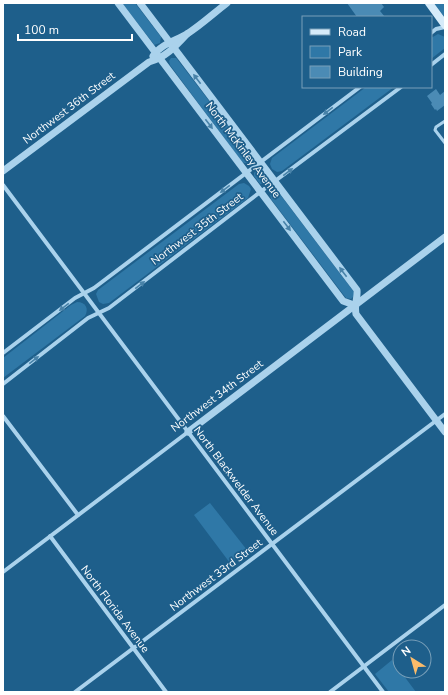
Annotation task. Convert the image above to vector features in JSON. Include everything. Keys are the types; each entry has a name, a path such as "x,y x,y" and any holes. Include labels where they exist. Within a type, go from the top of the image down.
{"main road":[{"path":"429,3 445,26"}],"street":[{"name":"North McKinley Avenue","path":"118,3 343,300 354,305"},
{"name":"North McKinley Avenue","path":"140,3 357,290 358,292 354,305 356,314 445,432"},
{"name":"Northwest 36th Street","path":"158,55 174,48 187,34 227,3"},
{"path":"432,32 445,26"},
{"name":"Northwest 36th Street","path":"3,172 158,55 169,42 187,34"},
{"path":"432,64 445,54"},
{"name":"Northwest 35th Street","path":"3,353 75,298 94,288 359,88"},
{"name":"Northwest 35th Street","path":"3,384 88,318 109,308 400,88"},
{"name":"North Blackwelder Avenue","path":"3,185 383,692"},
{"name":"Northwest 34th Street","path":"3,572 445,237"},
{"name":"Northwest 33rd Street","path":"75,692 445,414"},
{"path":"3,416 78,515"},
{"name":"North Florida Avenue","path":"50,536 166,692"},
{"path":"330,692 445,605"}],"lane":[{"path":"445,120 435,130 445,143"}],"green space":[{"path":"122,3 135,3 161,37 160,43 154,45"},
{"path":"434,3 444,3 445,18"},
{"path":"438,34 445,37 445,48 432,58 432,37"},
{"path":"171,58 177,59 252,157 249,163 242,162 170,65 169,61"},
{"path":"365,88 393,88 282,171 277,172 272,169 270,164 272,158"},
{"path":"257,170 261,170 267,178 268,181 266,184 260,184 254,176 254,173"},
{"path":"244,183 251,189 248,198 109,303 103,304 99,302 96,294 98,290 239,184"},
{"path":"273,191 279,193 354,292 354,296 351,299 346,298 271,199 270,194"},
{"path":"77,302 83,303 86,306 87,311 85,316 3,378 3,358 71,305"},
{"path":"210,503 247,550 230,563 194,515"},
{"path":"392,660 392,679 406,679 416,692 389,692 375,674"}],"building":[{"path":"347,3 381,3 384,7 380,11 384,16 356,16"},
{"path":"436,89 440,95 445,91 445,105 437,111 427,96"}]}
